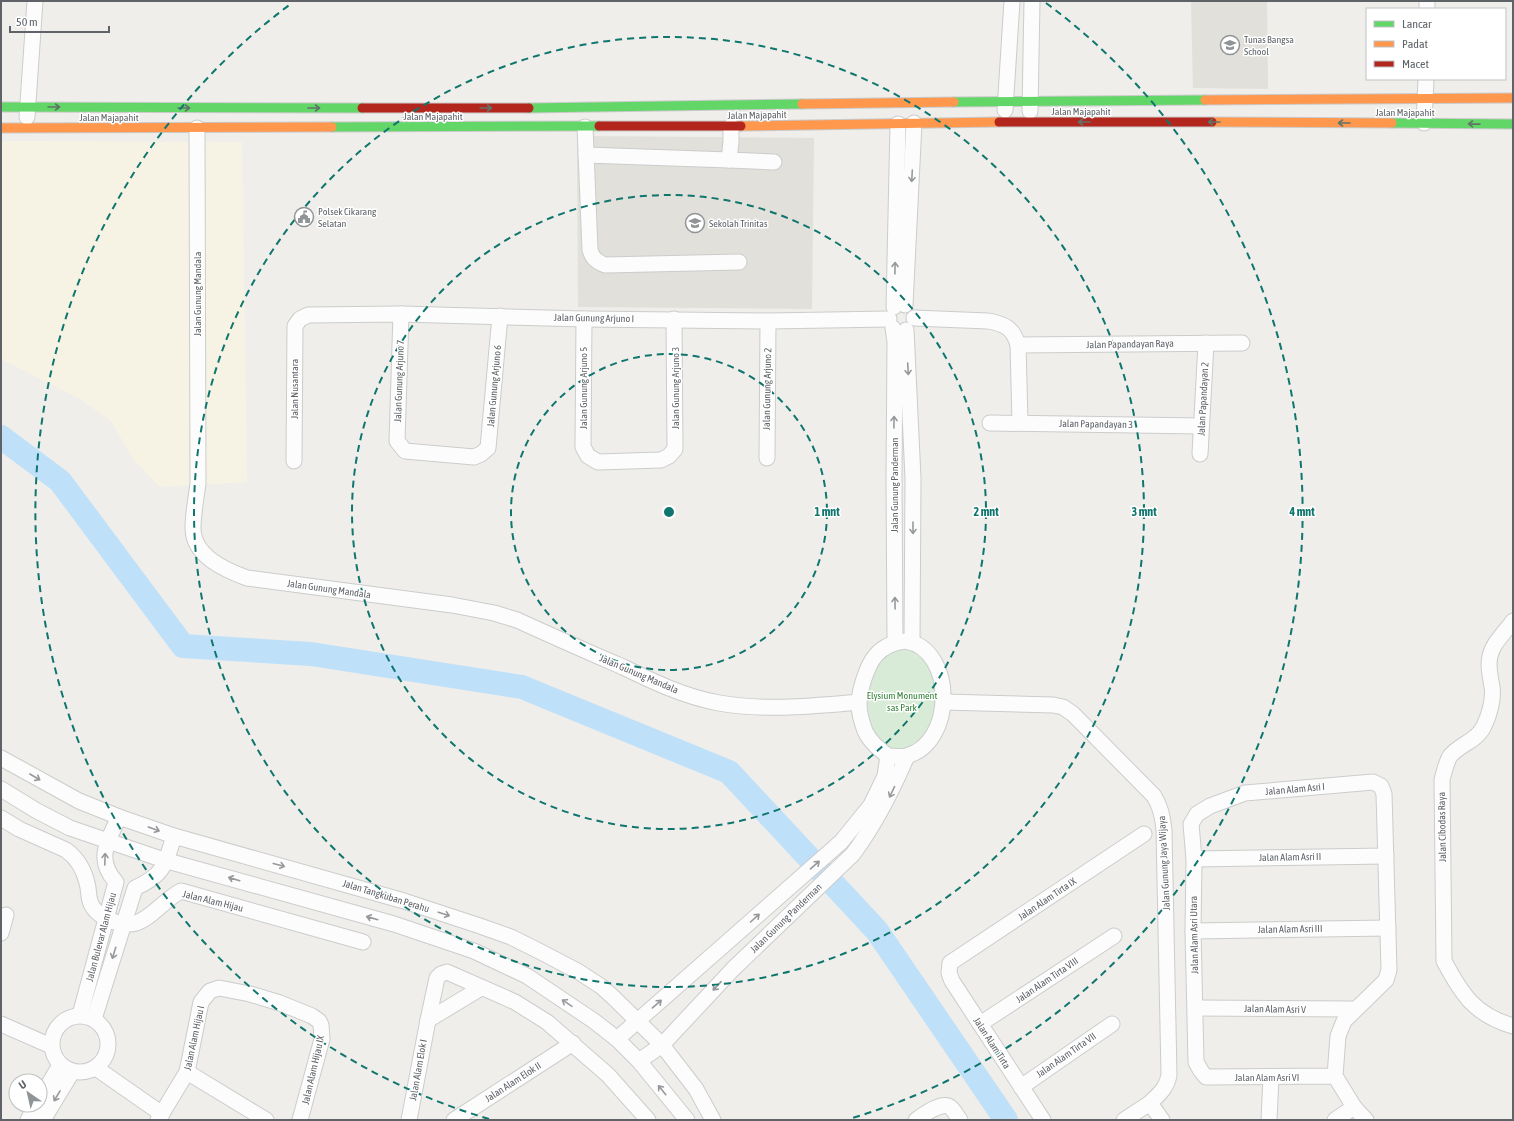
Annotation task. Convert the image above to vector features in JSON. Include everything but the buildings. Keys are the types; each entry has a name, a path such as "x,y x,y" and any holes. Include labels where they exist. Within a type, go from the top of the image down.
{"street":[{"path":"26,128 35,1"},
{"path":"1005,123 1005,102 1012,1"},
{"path":"1030,122 1032,1"},
{"path":"1424,124 1426,80"},
{"name":"Jalan Majapahit","path":"1,107 548,108 1030,101 1513,98"},
{"path":"548,108 548,127"},
{"name":"Jalan Majapahit","path":"1,128 197,135 548,127 1030,122 1513,124"},
{"name":"Jalan Gunung Panderman","path":"895,642 895,342 900,318 914,123"},
{"name":"Jalan Gunung Panderman","path":"898,124 900,318 913,478 912,642"},
{"path":"729,160 731,126"},
{"path":"585,127 590,250 592,257 596,262 605,265 739,262"},
{"name":"Jalan Gunung Mandala","path":"197,135 198,484 193,529 197,544 204,554 227,571 247,578 452,605 494,613 517,620 670,688 696,698 720,703 768,708 859,702"},
{"path":"586,155 774,162"},
{"name":"Jalan Gunung Arjuno I","path":"300,319 308,315 400,314 584,319 768,321 900,318 988,321 1000,323 1008,328 1015,334 1018,345"},
{"name":"Jalan Gunung Arjuno 7","path":"400,314 397,441 405,451 474,457 481,454"},
{"name":"Jalan Gunung Arjuno 6","path":"481,454 488,448 500,316"},
{"name":"Jalan Nusantara","path":"294,461 295,326 300,319"},
{"name":"Jalan Gunung Arjuno 5","path":"584,319 583,447 588,456"},
{"name":"Jalan Gunung Arjuno 3","path":"588,456 598,462 661,460 669,456 675,449 674,319"},
{"name":"Jalan Gunung Arjuno 2","path":"767,458 768,321"},
{"name":"Jalan Papandayan 2","path":"1200,454 1206,343"},
{"name":"Jalan Papandayan Raya","path":"1018,345 1242,343"},
{"path":"1018,345 1020,423"},
{"name":"Jalan Papandayan 3","path":"990,423 1202,426"},
{"name":"Jalan Cibodas Raya","path":"1513,621 1493,648 1489,662 1489,677 1492,688 1492,698 1488,717 1484,726 1475,738 1450,756 1442,780 1444,961 1452,977 1473,1004 1492,1018 1513,1026"},
{"path":"895,642 912,642 922,647 935,663 943,686 944,702 935,733 924,746 907,756 888,756 874,744 866,732 859,710 859,702 865,677 873,659 877,654 895,642"},
{"name":"Jalan Gunung Jaya Wijaya","path":"944,702 1053,705 1064,707 1073,714 1144,785 1159,804 1162,812 1164,830 1169,1075 1168,1083 1164,1089 1150,1103 1124,1120"},
{"name":"Jalan Gunung Panderman","path":"617,1039 715,955 841,842 871,805 885,776 888,756"},
{"name":"Jalan Gunung Panderman","path":"639,1061 662,1045 732,969 853,854 869,832 888,800 907,756"},
{"name":"Jalan Tangkuban Perahu","path":"1,758 79,801 119,817 174,836 403,901 511,937 541,952 579,972 602,987 662,1045 696,1089 713,1120"},
{"name":"Jalan Alam Asri I","path":"1210,806 1245,793 1373,782 1381,786 1384,794 1386,856"},
{"path":"1,789 37,811 70,828 167,860 391,923 474,951 527,976 594,1021 617,1039 639,1061 687,1120"},
{"name":"Jalan Alam Asri Utara","path":"1201,1071 1196,1062 1196,1008 1193,931 1194,859 1191,824 1197,814 1210,806"},
{"name":"Jalan Bulevar Alam Hijau","path":"87,1017 106,919 116,882 109,874 105,865 105,856 109,841 119,817"},
{"name":"Jalan Alam Hijau","path":"1,818 19,829 66,850 73,855 79,861 87,881 90,902 93,907 106,919 123,924 135,924 143,920 174,894 180,891 363,942"},
{"name":"Jalan Alam Tirta IX","path":"950,963 1144,834"},
{"path":"116,882 135,888 157,876 163,869 167,860 174,836"},
{"path":"1366,1120 1354,1107 1335,1076 1338,1036 1344,1021 1354,1009 1376,991 1386,980 1389,970 1386,856"},
{"name":"Jalan Alam Asri II","path":"1194,859 1386,856"},
{"name":"Jalan Bulevar Alam Hijau","path":"87,1017 123,924 135,888"},
{"path":"391,923 403,901"},
{"path":"1,933 6,915"},
{"name":"Jalan Alam Asri III","path":"1193,931 1388,928"},
{"name":"Jalan Alam Tirta VIII","path":"980,1024 1114,936"},
{"path":"715,955 732,969"},
{"name":"Jalan Alam Tirta","path":"950,963 949,973 952,981 1043,1120"},
{"name":"Jalan Alam Elok I","path":"409,1120 437,978 441,974 447,972 480,988"},
{"name":"Jalan Alam Hijau IX","path":"205,996 219,988 250,994 280,1003 312,1016 318,1021 322,1031 322,1039 300,1120"},
{"path":"428,1020 480,988 515,1002 547,1022 573,1043 608,1075 646,1119"},
{"name":"Jalan Alam Hijau I","path":"160,1117 188,1072 201,1002 205,996"},
{"name":"Jalan Alam Asri V","path":"1196,1008 1354,1009"},
{"path":"87,1017 104,1029 109,1043 105,1057 96,1068 84,1073 66,1068 54,1057 51,1046 52,1035 59,1024 69,1018 87,1017"},
{"path":"1,1024 51,1046"},
{"name":"Jalan Alam Tirta VII","path":"1021,1087 1112,1024"},
{"name":"Jalan Alam Elok II","path":"454,1120 573,1043"},
{"path":"48,1089 66,1068"},
{"path":"43,1120 66,1068"},
{"path":"96,1068 160,1117"},
{"name":"Jalan Alam Asri VI","path":"1201,1071 1206,1077 1335,1076"},
{"path":"188,1072 266,1120"},
{"path":"1269,1120 1272,1077"},
{"path":"1150,1103 1162,1120"},
{"path":"916,1120 941,1105 952,1108 960,1120"},
{"path":"1335,1120 1354,1107"}],"shaded area":[{"name":"Tunas Bangsa School","path":"1191,1 1267,1 1268,89 1193,88"},
{"name":"Sekolah Trinitas","path":"577,136 814,138 812,309 578,307"},
{"path":"1,141 242,142 247,482 160,487 133,459 111,421 80,399 1,359"}],"green space":[{"name":"Elysium Monument sas Park","path":"906,642 922,649 943,703 924,745 889,755 868,732 862,701 874,661"}],"waterway":[{"path":"1,437 60,481 183,646 311,654 522,687 729,772 877,931 1006,1120"}],"traffic: fast":[{"path":"954,102 1205,100"},
{"path":"529,108 802,104"},
{"path":"1,107 362,108"},
{"path":"1392,123 1513,124"},
{"path":"332,127 599,126"}],"traffic: slow":[{"path":"1205,100 1513,98"},
{"path":"802,104 954,102"},
{"path":"741,126 999,122"},
{"path":"1212,122 1392,123"},
{"path":"1,128 332,127"}],"traffic: jam":[{"path":"362,108 529,108"},
{"path":"999,122 1212,122"},
{"path":"599,126 741,126"}],"place":[{"name":"Tunas Bangsa School","path":"1230,45"},
{"name":"Polsek Cikarang Selatan","path":"304,217"},
{"name":"Sekolah Trinitas","path":"695,223"}]}
